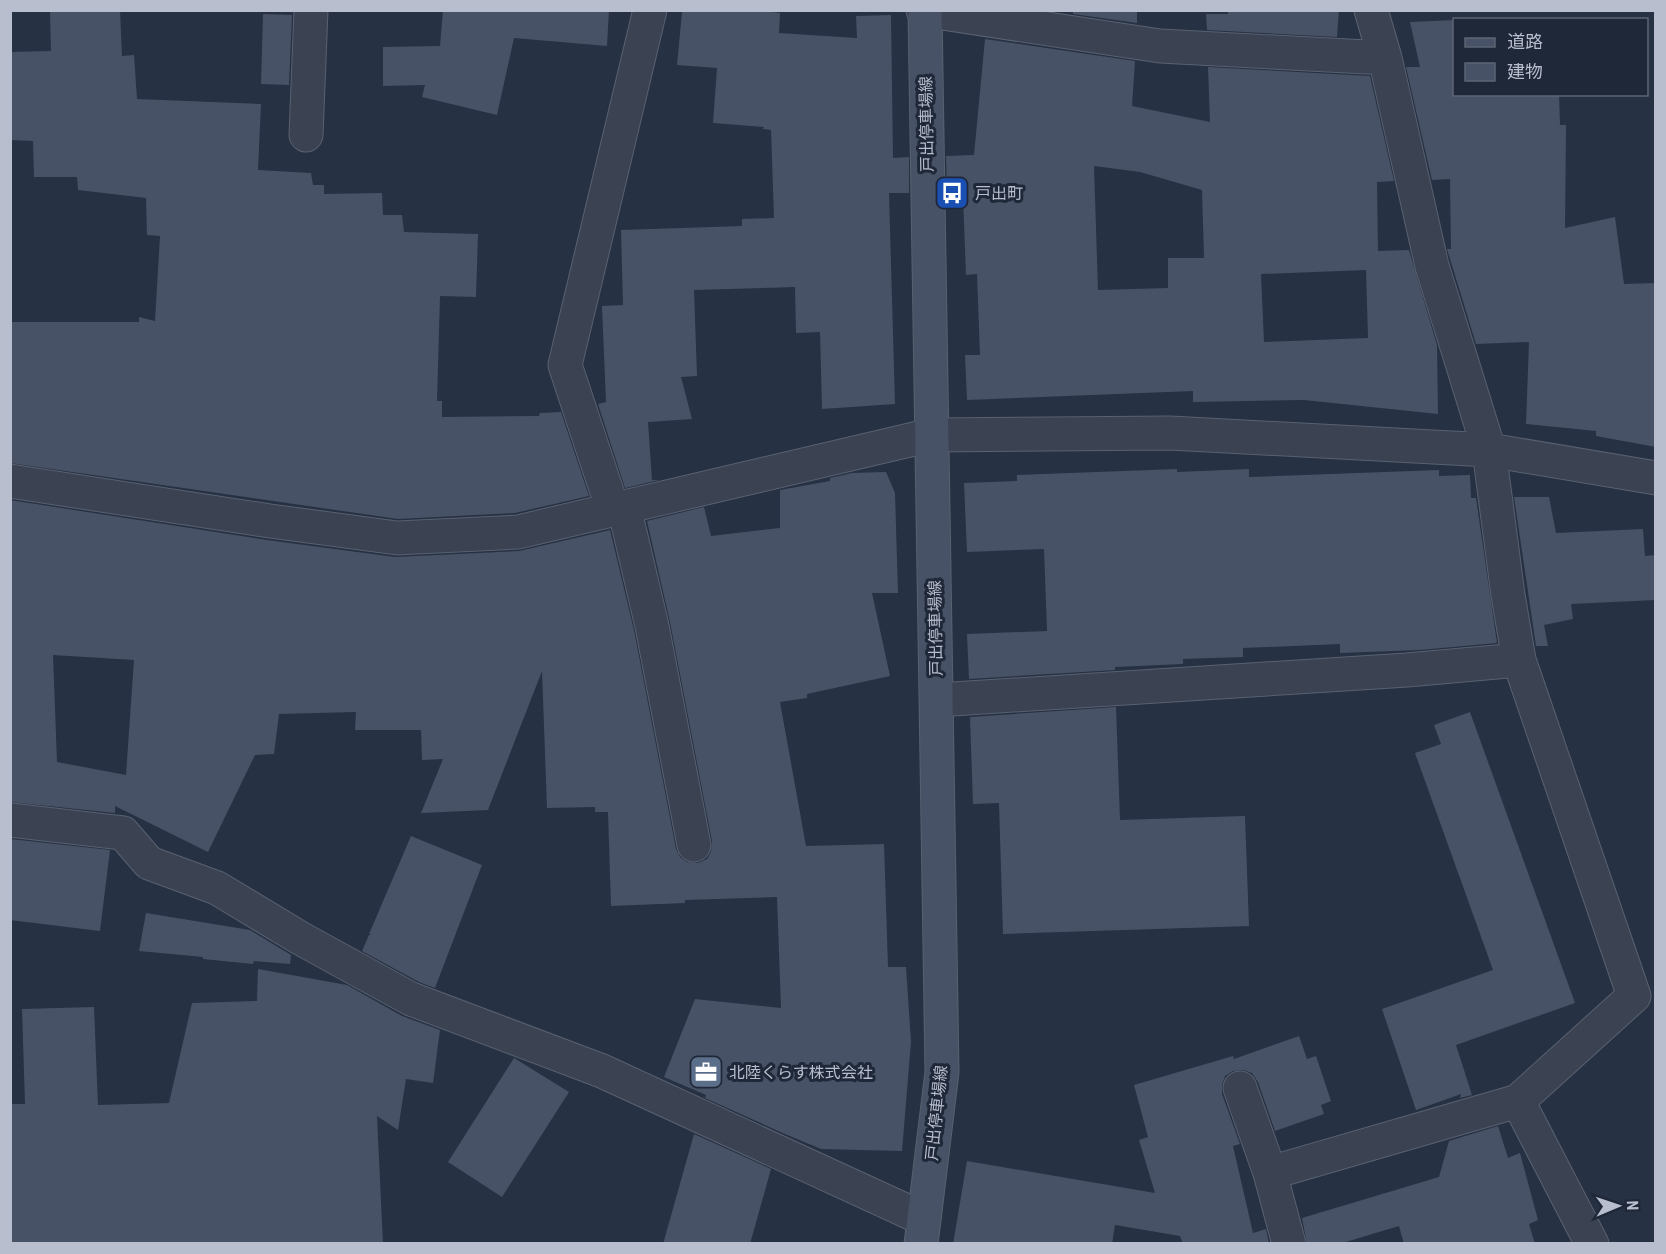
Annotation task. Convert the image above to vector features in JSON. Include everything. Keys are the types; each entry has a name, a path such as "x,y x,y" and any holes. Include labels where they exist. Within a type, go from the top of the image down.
{"main road":[{"name":"戸出停車場線","path":"923,1231 942,1072 924,11"}],"street":[{"path":"306,135 311,10"},
{"path":"650,10 565,365 618,509 652,626 694,845"},
{"path":"1270,1173 1518,1101 1634,996 1519,660 1489,450 1432,266 1385,58 1371,10"},
{"path":"924,11 1160,46 1385,58"},
{"path":"10,481 397,538 518,532 931,435 1170,433 1489,450 1656,478"},
{"path":"937,700 1519,660"},
{"path":"10,820 123,833 149,863 217,888 300,938 411,999 602,1071 923,1231"},
{"path":"1240,1088 1270,1173 1288,1244"},
{"path":"1518,1101 1592,1244"}],"building":[{"path":"50,10 120,10 122,56 134,55 137,99 261,104 258,170 311,173 313,185 324,185 324,194 382,193 383,215 402,215 404,232 478,234 476,297 440,296 437,401 442,401 442,417 539,416 540,413 561,412 589,496 515,513 398,519 10,463 10,322 139,322 139,317 155,321 160,236 147,235 146,198 78,190 77,177 34,177 33,141 10,140 10,52 51,51"},
{"path":"443,10 609,10 607,46 514,38 497,115 422,97 425,85 383,86 383,47 440,46"},
{"path":"691,10 756,10 780,13 779,33 857,38 856,16 891,15 893,158 909,157 909,193 889,193 895,404 822,409 820,332 796,333 795,287 694,290 697,376 681,377 692,419 648,422 652,480 659,480 625,488 598,404 606,402 602,306 623,305 621,230 742,226 742,219 774,218 771,130 763,129 764,127 713,123 717,68 677,65 682,12 691,12"},
{"path":"1073,10 1137,10 1137,23 1073,14"},
{"path":"1228,10 1339,10 1337,37 1207,30 1206,14 1228,14"},
{"path":"263,14 292,15 289,85 261,84"},
{"path":"1453,20 1453,96 1559,96 1560,125 1566,125 1565,228 1615,217 1624,284 1656,283 1656,447 1596,436 1596,431 1526,424 1529,342 1476,344 1447,249 1451,249 1450,179 1432,180 1406,67 1420,67 1410,22"},
{"path":"985,39 1135,61 1132,106 1210,122 1208,67 1370,76 1394,181 1377,182 1378,251 1409,250 1437,345 1438,414 1304,400 1193,402 1193,391 967,400 965,355 980,355 977,274 966,275 963,197 961,197 961,191 947,192 946,156 974,155","holes":["1094,166 1140,172 1202,190 1204,258 1168,258 1168,288 1098,290","1366,270 1368,338 1264,342 1261,274"]},
{"path":"1177,469 1177,472 1249,469 1249,477 1439,470 1439,476 1470,475 1471,498 1476,498 1497,643 1420,650 1340,653 1340,644 1243,648 1243,657 1183,659 1183,664 969,679 967,634 1047,631 1044,549 967,552 964,483 1017,481 1017,475"},
{"path":"886,472 895,493 898,593 872,593 890,676 807,694 807,698 780,702 806,846 884,844 888,967 906,967 911,1042 902,1151 821,1149 705,1098 706,1095 664,1077 695,999 781,1008 777,897 685,900 685,903 611,906 608,812 595,812 595,807 547,808 542,671 488,810 421,813 443,759 422,760 421,730 355,730 356,712 279,714 274,754 255,755 208,852 115,806 115,813 10,802 10,500 267,540 395,557 519,551 610,530 634,630 676,849 680,857 687,862 698,863 707,859 711,852 712,841 670,622 647,521 704,507 711,536 780,528 780,490 830,481 830,478 852,473","holes":["53,655 134,660 126,775 57,762"]},
{"path":"1514,497 1549,497 1556,533 1643,529 1645,556 1656,555 1656,600 1571,604 1573,619 1544,625 1548,646 1536,646"},
{"path":"1116,707 1120,820 1245,816 1249,926 1003,934 999,803 973,804 970,717"},
{"path":"1470,712 1575,1003 1456,1045 1472,1095 1460,1098 1461,1094 1416,1110 1382,1009 1493,970 1415,753 1441,744 1434,725"},
{"path":"411,836 482,865 435,988 419,982 362,951 369,935 372,935 369,934"},
{"path":"10,839 110,850 100,931 10,920"},
{"path":"146,913 250,930 291,955 290,964 254,961 253,964 139,951"},
{"path":"258,969 347,985 402,1016 440,1030 433,1083 406,1079 398,1130 377,1116 383,1244 10,1244 10,1104 25,1104 22,1009 94,1007 98,1105 169,1103 192,1003 257,1001"},
{"path":"1299,1036 1307,1059 1316,1056 1331,1101 1321,1105 1324,1114 1275,1131 1258,1082 1252,1073 1243,1070 1233,1071 1225,1076 1222,1085 1222,1094 1240,1144 1233,1146 1253,1233 1266,1229 1269,1244 1183,1244 1180,1236 1115,1225 1112,1244 953,1244 967,1161 1155,1193 1139,1140 1148,1137 1134,1085 1233,1056 1234,1059"},
{"path":"514,1058 569,1092 502,1197 448,1162"},
{"path":"1498,1126 1508,1158 1520,1153 1538,1220 1529,1224 1535,1244 1404,1244 1399,1226 1339,1244 1307,1244 1302,1218 1439,1177 1449,1141"},
{"path":"694,1134 771,1169 750,1244 663,1244"}],"place":[{"name":"戸出町","path":"952,193"},
{"name":"北陸くらす株式会社","path":"706,1072"}]}
